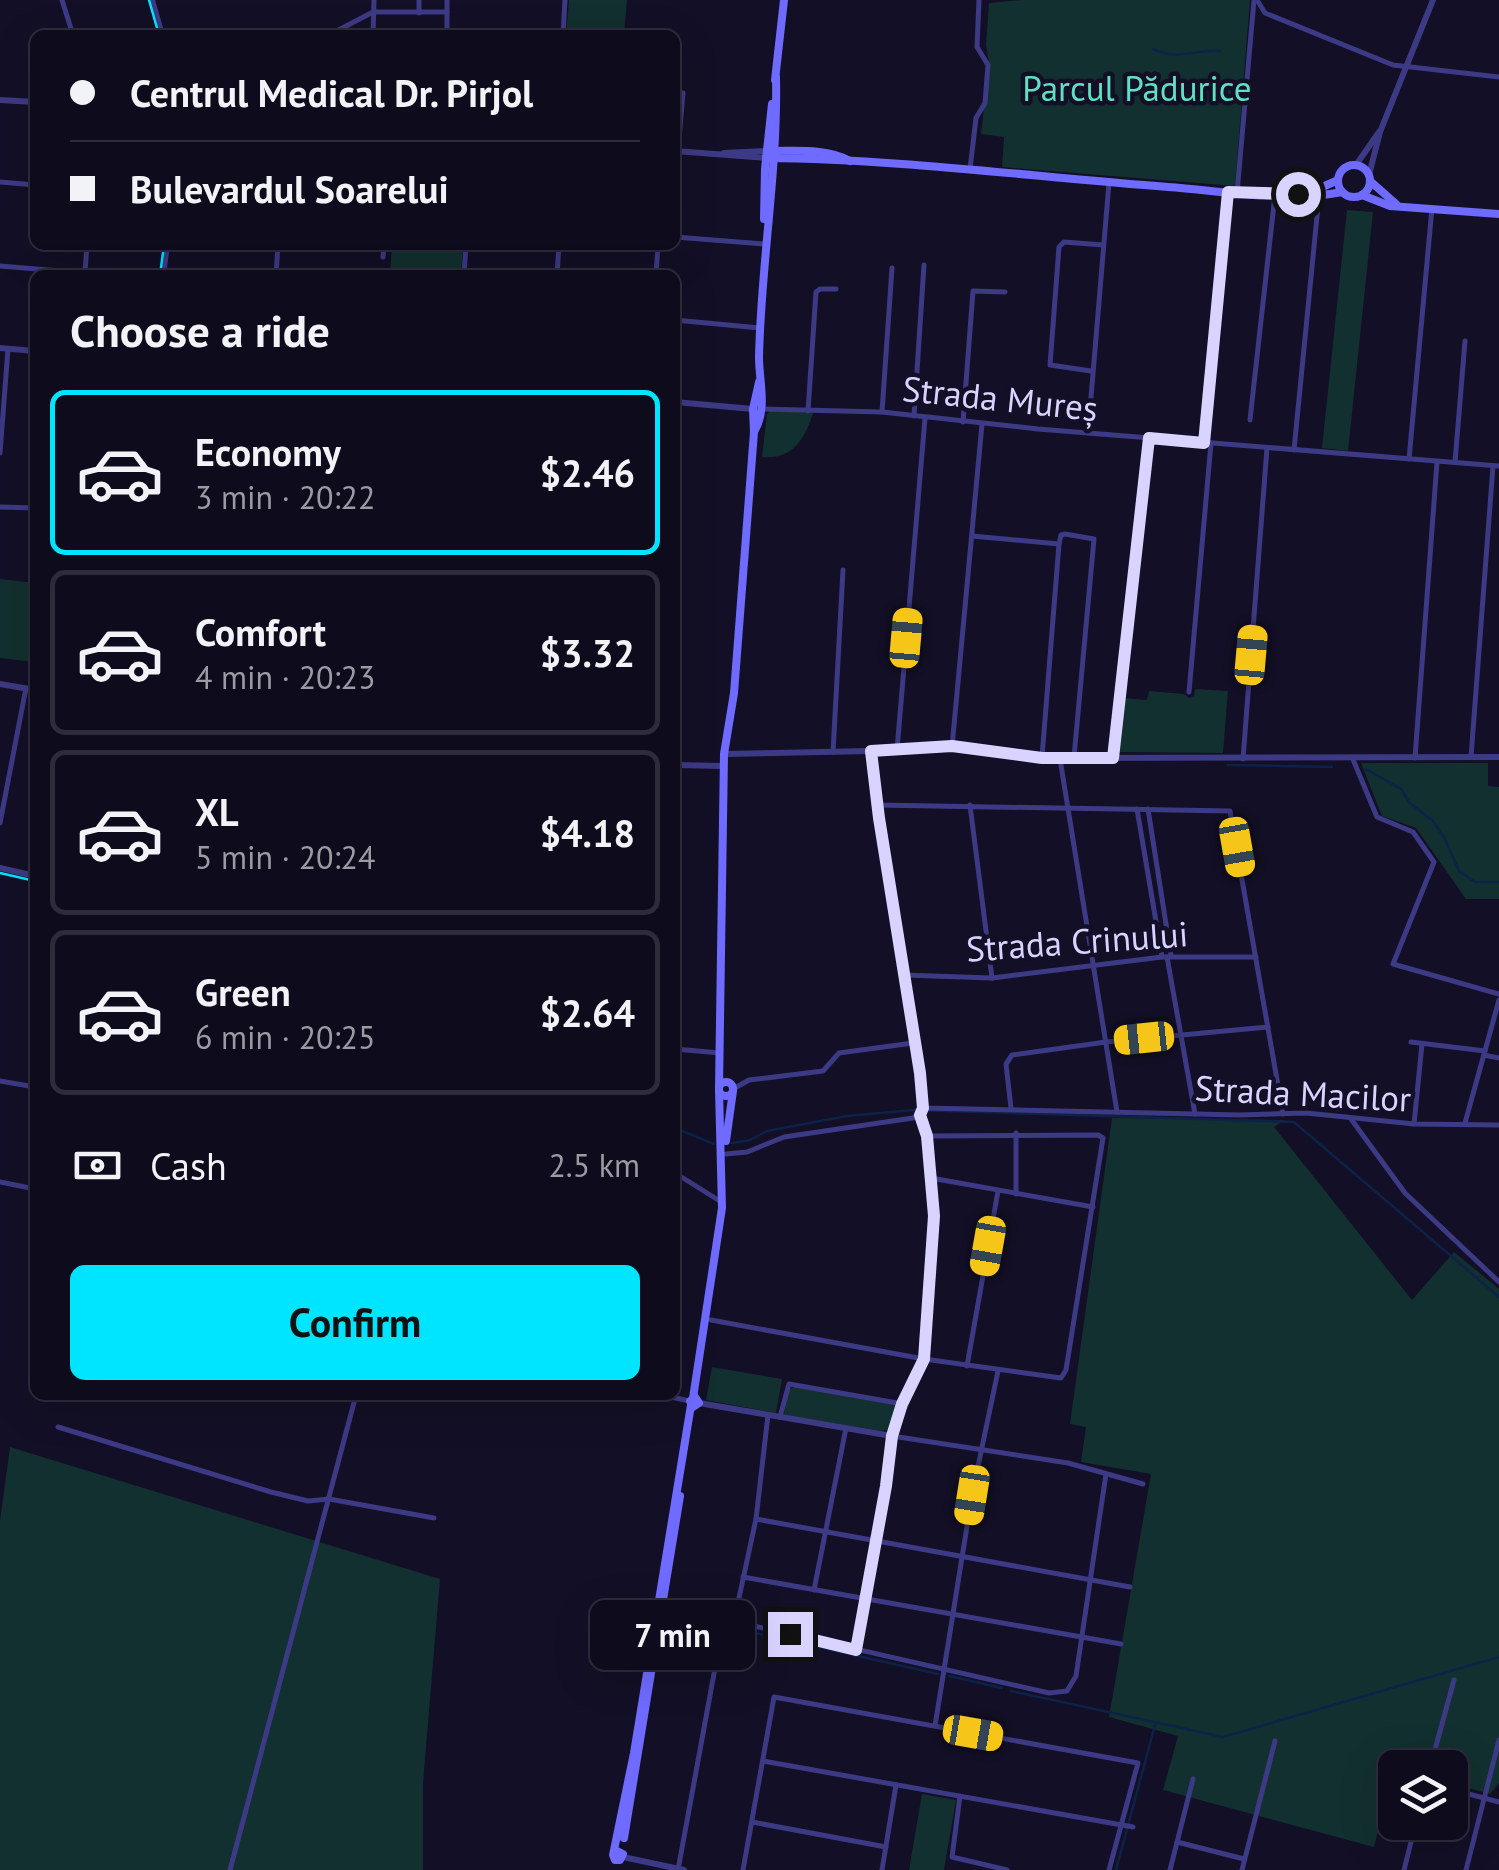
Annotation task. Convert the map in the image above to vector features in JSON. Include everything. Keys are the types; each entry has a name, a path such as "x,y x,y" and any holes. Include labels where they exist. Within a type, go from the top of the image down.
{"main road":[{"path":"618,1860 727,1208 719,1089 724,754 734,692 757,409 770,155 784,0"},
{"path":"770,155 1233,192 1319,196 1342,192"},
{"path":"1308,194 1338,180 1346,167 1356,165 1396,204"},
{"path":"1362,195 1369,178"},
{"path":"1338,180 1342,192 1349,197 1362,195 1390,206 1499,214"},
{"path":"618,1860 662,1605 723,1202 724,1154 733,1088 720,1055"},
{"path":"719,1089 725,1096 733,1088"}],"street":[{"path":"62,0 71,30"},
{"path":"152,0 161,30"},
{"path":"373,30 374,0"},
{"path":"419,0 419,13"},
{"path":"446,30 447,0"},
{"path":"563,30 565,0"},
{"path":"970,172 976,118 985,104 988,66 976,46 978,0"},
{"path":"1256,0 1266,12 1348,48 1406,67 1499,77"},
{"path":"1189,692 1207,443 1256,0"},
{"path":"1369,178 1380,132 1433,0"},
{"path":"339,30 373,12 447,12"},
{"path":"1253,18 1266,12"},
{"path":"0,100 30,102"},
{"path":"1356,165 1380,132"},
{"path":"680,151 770,155"},
{"path":"0,182 30,185"},
{"path":"1088,433 1109,183"},
{"path":"1250,420 1275,194"},
{"path":"1294,450 1319,196"},
{"path":"1409,459 1432,208"},
{"path":"680,237 765,244"},
{"path":"1092,371 1050,365 1056,286 1061,244 1103,244"},
{"path":"383,256 384,250"},
{"path":"914,416 924,264"},
{"path":"0,266 42,270"},
{"path":"882,412 892,268"},
{"path":"808,411 816,292 820,288 836,288"},
{"path":"963,422 973,291 1006,292"},
{"path":"680,320 760,328"},
{"path":"1455,463 1465,341"},
{"path":"0,453 4,348 30,351"},
{"name":"Strada Mureș","path":"680,402 882,412 982,424 1496,466"},
{"path":"896,750 926,418"},
{"path":"952,746 982,424"},
{"path":"1113,758 1149,438"},
{"path":"1243,759 1267,448"},
{"path":"1415,758 1437,462"},
{"path":"1472,757 1496,466"},
{"path":"0,507 30,508"},
{"path":"1042,758 1061,535 1094,539 1074,758"},
{"path":"972,536 1058,544"},
{"path":"833,752 843,570"},
{"path":"0,684 30,689 0,823"},
{"path":"724,754 952,746 1042,758 1499,757"},
{"path":"856,1650 892,1436 902,1404 924,1359 933,1235 927,1136 871,751"},
{"path":"1060,758 1117,1112"},
{"path":"1352,758 1377,818 1413,832 1434,862 1393,964 1499,997 1465,1122"},
{"path":"680,765 724,766"},
{"path":"877,805 1230,811 1283,1114"},
{"path":"970,805 992,978"},
{"path":"1137,808 1195,1114"},
{"path":"1148,809 1167,957"},
{"path":"0,868 30,875"},
{"name":"Strada Crinului","path":"902,975 992,978 1167,957 1256,957"},
{"path":"1011,1108 1008,1058 1106,1042 1268,1027"},
{"path":"1411,1042 1499,1058"},
{"path":"733,1088 749,1080 823,1071 840,1054 915,1043"},
{"path":"1414,1124 1422,1044"},
{"path":"680,1050 720,1055"},
{"path":"0,1081 30,1087"},
{"name":"Strada Macilor","path":"724,1154 747,1152 784,1137 922,1111 1011,1108 1283,1114 1460,1127 1465,1122 1499,1125"},
{"path":"1350,1116 1405,1193 1499,1282"},
{"path":"711,1320 924,1359 1062,1378 1103,1138 1016,1133 927,1136"},
{"path":"1016,1133 1016,1194"},
{"path":"680,1177 723,1202"},
{"path":"932,1178 1093,1208"},
{"path":"0,1182 30,1188"},
{"path":"967,1366 998,1191"},
{"path":"935,1726 972,1495 998,1370"},
{"path":"780,1417 790,1384 902,1404"},
{"path":"680,1399 1068,1464 1143,1484"},
{"path":"230,1870 355,1400"},
{"path":"734,1622 756,1519 768,1415"},
{"path":"58,1428 308,1501 329,1499 434,1518"},
{"path":"814,1590 846,1428"},
{"path":"662,1605 723,1623 734,1622 1049,1694 1067,1691 1076,1676 1106,1474"},
{"path":"756,1519 1130,1587"},
{"path":"743,1577 1121,1644"},
{"path":"618,1860 680,1870 723,1623"},
{"path":"1435,1750 1454,1680"},
{"path":"743,1870 774,1697 1138,1763 1127,1826 1109,1870"},
{"path":"1242,1870 1274,1740"},
{"path":"1466,1870 1499,1740"},
{"path":"763,1760 1127,1826"},
{"path":"1170,1870 1193,1779"},
{"path":"882,1870 896,1784"},
{"path":"1468,1794 1499,1802"},
{"path":"960,1796 952,1857 1007,1870"},
{"path":"752,1822 886,1847"},
{"path":"1404,1870 1412,1840"},
{"path":"1177,1842 1244,1859"}],"green space":[{"path":"569,0 627,0 624,30 566,30"},
{"name":"Parcul Pădurice","path":"1250,0 1235,186 1002,167 1004,137 981,134 989,63 989,3"},
{"path":"1347,210 1373,212 1348,451 1322,448"},
{"path":"392,250 463,250 461,270 390,270"},
{"path":"772,410 813,413 796,446 782,455 762,457 767,414"},
{"path":"0,579 30,582 30,661 0,658"},
{"path":"1195,689 1228,691 1223,753 1118,752 1123,698 1147,700 1149,691 1184,694 1189,698 1194,696"},
{"path":"1361,763 1488,763 1488,786 1499,787 1499,899 1466,899 1416,828 1382,816"},
{"path":"1112,1118 1285,1120 1274,1127 1412,1300 1454,1252 1499,1289 1499,1783 1490,1794 1468,1788 1468,1750 1378,1750 1378,1832 1374,1847 1163,1790 1178,1736 1109,1717 1151,1474 1081,1462 1086,1427 1070,1424"},
{"path":"712,1367 782,1379 776,1413 706,1400"},
{"path":"794,1387 896,1405 891,1429 881,1431 784,1415 788,1390"},
{"path":"10,1447 440,1579 423,1783 423,1870 0,1870 0,1521"},
{"path":"922,1794 956,1800 944,1870 909,1870"}],"waterway":[{"path":"1153,49 1179,54 1220,51"},
{"path":"1228,765 1332,767"},
{"path":"1366,769 1401,789 1409,802 1433,821 1459,871 1475,882 1499,882"},
{"path":"732,1143 767,1131 847,1116 913,1110 1294,1122 1499,1297"},
{"path":"680,1130 714,1144"},
{"path":"672,1614 938,1674"},
{"path":"1011,1691 1223,1737 1499,1657"},
{"path":"949,1676 1002,1688"},
{"path":"1116,1870 1155,1725"}],"tram line":[{"path":"149,0 158,30"},
{"path":"161,270 163,250"},
{"path":"0,873 30,880"}],"route":[{"path":"790,1634 856,1650 892,1436 902,1404 924,1359 933,1194 927,1136 920,1115 920,1073 902,975 871,751 952,746 1042,758 1113,758 1149,438 1204,443 1228,192 1298,194"}]}
